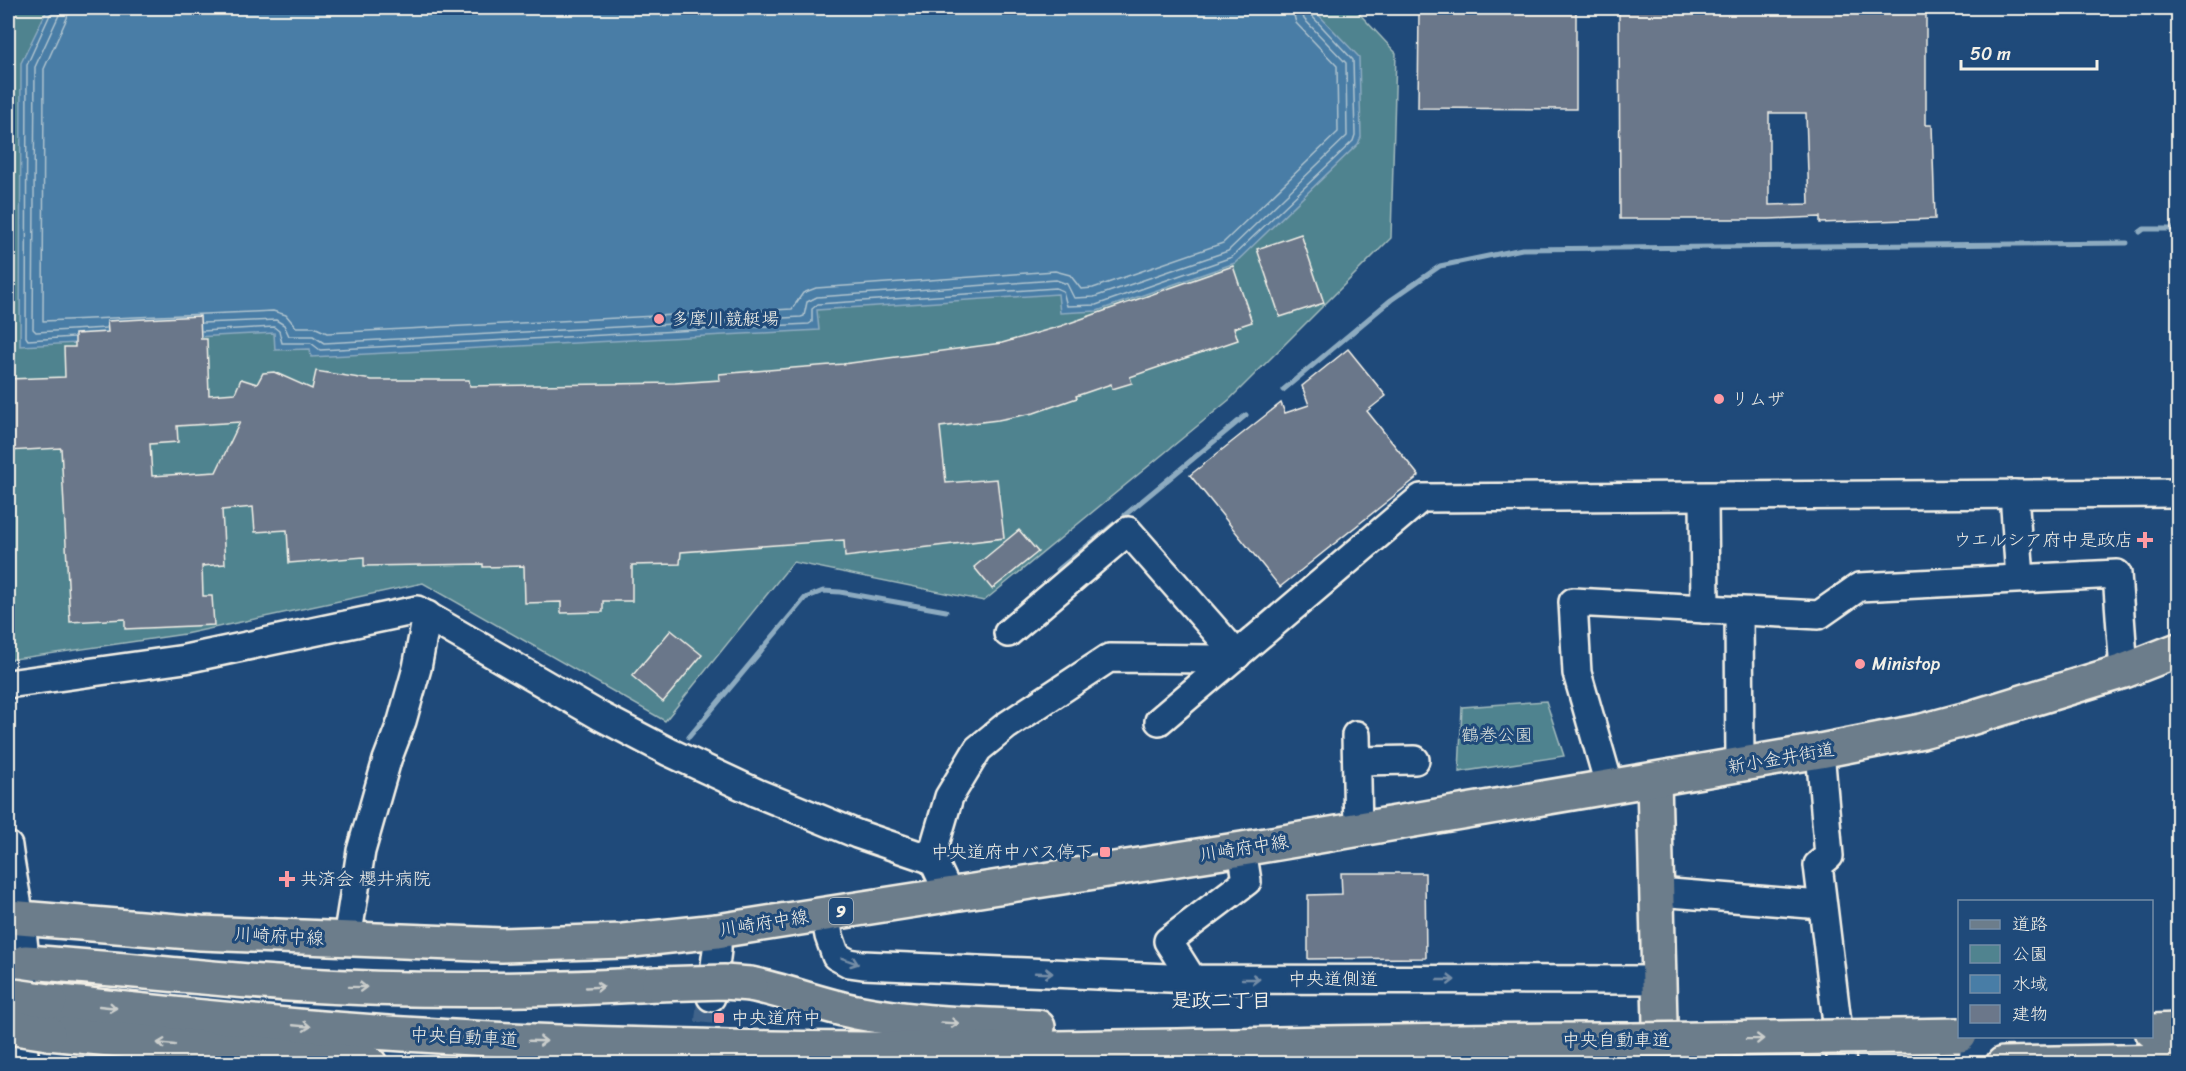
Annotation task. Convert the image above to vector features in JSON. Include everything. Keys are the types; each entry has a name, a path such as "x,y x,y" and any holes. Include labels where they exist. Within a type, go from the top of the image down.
{"main road":[{"name":"新小金井街道","path":"1654,780 1820,751 1967,719 2124,671 2178,650"},
{"name":"川崎府中線","path":"14,918 201,933 502,945 623,941 717,931 1242,849 1654,780"},
{"path":"1654,780 1661,1064"},
{"path":"25,962 250,981 353,987 514,990 724,982 777,989 854,1012 939,1022 1081,1029 1562,1040"},
{"name":"中央自動車道","path":"8,995 208,1018 423,1036 624,1044 848,1048 1181,1047 1958,1035"},
{"path":"8,1027 48,1033 370,1064"},
{"path":"2153,1031 2178,1030"},
{"path":"2003,1064 2178,1060"}],"street":[{"path":"1159,721 1421,498 2178,493"},
{"path":"2014,494 2020,578"},
{"path":"1704,497 1705,609"},
{"path":"1008,633 1128,531 1237,655"},
{"path":"1610,788 1577,673 1573,602 1819,615 1859,587 2117,574 2124,671"},
{"path":"8,684 185,658 417,610 600,716 669,752 768,798 857,834 933,860"},
{"path":"1739,611 1740,766"},
{"path":"347,939 361,851 387,760 405,711 417,668 427,615"},
{"path":"949,894 933,860 934,848 949,797 978,749 1006,726 1109,658 1211,659 1237,655"},
{"path":"1356,735 1358,829"},
{"path":"1820,751 1829,856 1818,865 1821,905 1842,1064"},
{"path":"1357,761 1414,760"},
{"path":"8,846 14,918 25,962 24,1047 26,1064"},
{"path":"1192,979 1168,941 1247,881 1242,849"},
{"path":"1658,892 1821,905"},
{"name":"中央道側道","path":"825,914 836,956 849,963 862,966 1192,979 1660,980"},
{"path":"711,997 717,931"}],"green space":[{"name":"多摩川競艇場","path":"8,8 1354,8 1396,53 1391,238 1229,400 984,601 793,562 665,721 423,583 185,634 8,660"},
{"name":"鶴巻公園","path":"1546,701 1564,756 1459,772 1462,707"}],"water":[{"path":"48,8 1312,8 1359,57 1361,137 1358,144 1235,263 1097,311 1060,313 1058,294 817,310 819,330 311,357 310,349 275,350 274,333 20,346 21,63"}],"building":[{"path":"1619,8 1926,8 1926,125 1932,125 1935,219 1820,223 1820,217 1620,219","holes":["1769,113 1806,113 1809,204 1769,205"]},
{"path":"1419,10 1576,11 1576,109 1418,108"},
{"path":"1301,234 1324,303 1280,317 1257,249"},
{"path":"1233,266 1252,322 1234,328 1238,340 1130,377 1132,383 1112,389 1111,384 1034,413 940,427 946,483 997,479 1004,538 845,557 844,540 681,552 680,564 632,565 632,601 603,601 603,612 561,613 561,602 525,603 524,566 483,567 483,564 364,566 364,557 289,563 287,530 255,532 253,507 222,510 225,564 202,566 203,596 212,596 214,625 125,629 125,619 70,622 61,448 8,451 8,379 65,377 64,347 75,347 75,334 108,332 107,321 200,316 201,339 207,339 209,395 235,393 241,379 257,384 263,373 274,372 312,389 316,371 372,380 469,380 470,386 675,383 720,380 719,374 843,364 1002,343 1061,326","holes":["240,422 216,472 152,476 150,444 178,442 177,426"]},
{"path":"1348,349 1386,396 1367,411 1419,476 1280,587 1190,475 1281,403 1285,413 1309,405 1302,386"},
{"path":"1019,530 1038,552 992,589 974,567"},
{"path":"671,630 702,655 663,702 632,676"},
{"path":"1341,873 1425,873 1426,958 1308,959 1308,895 1342,894"}],"waterway":[{"path":"2140,232 2144,229 2178,229"},
{"path":"1283,390 1391,300 1440,266 1522,249 2127,243"},
{"path":"1125,515 1246,415"},
{"path":"1058,570 1114,524"},
{"path":"689,737 805,598 823,591 840,592 946,611"}],"tunnel":[{"path":"704,1064 711,997"}],"place":[{"name":"多摩川競艇場","path":"659,319"},
{"name":"リムザ","path":"1719,399"},
{"name":"ウエルシア府中是政店","path":"2145,540"},
{"name":"Ministop","path":"1860,664"},
{"name":"中央道府中バス停下","path":"1105,852"},
{"name":"共済会 櫻井病院","path":"287,879"},
{"name":"中央道府中","path":"719,1018"}],"district":[{"name":"是政二丁目","path":"1221,1000"}]}
